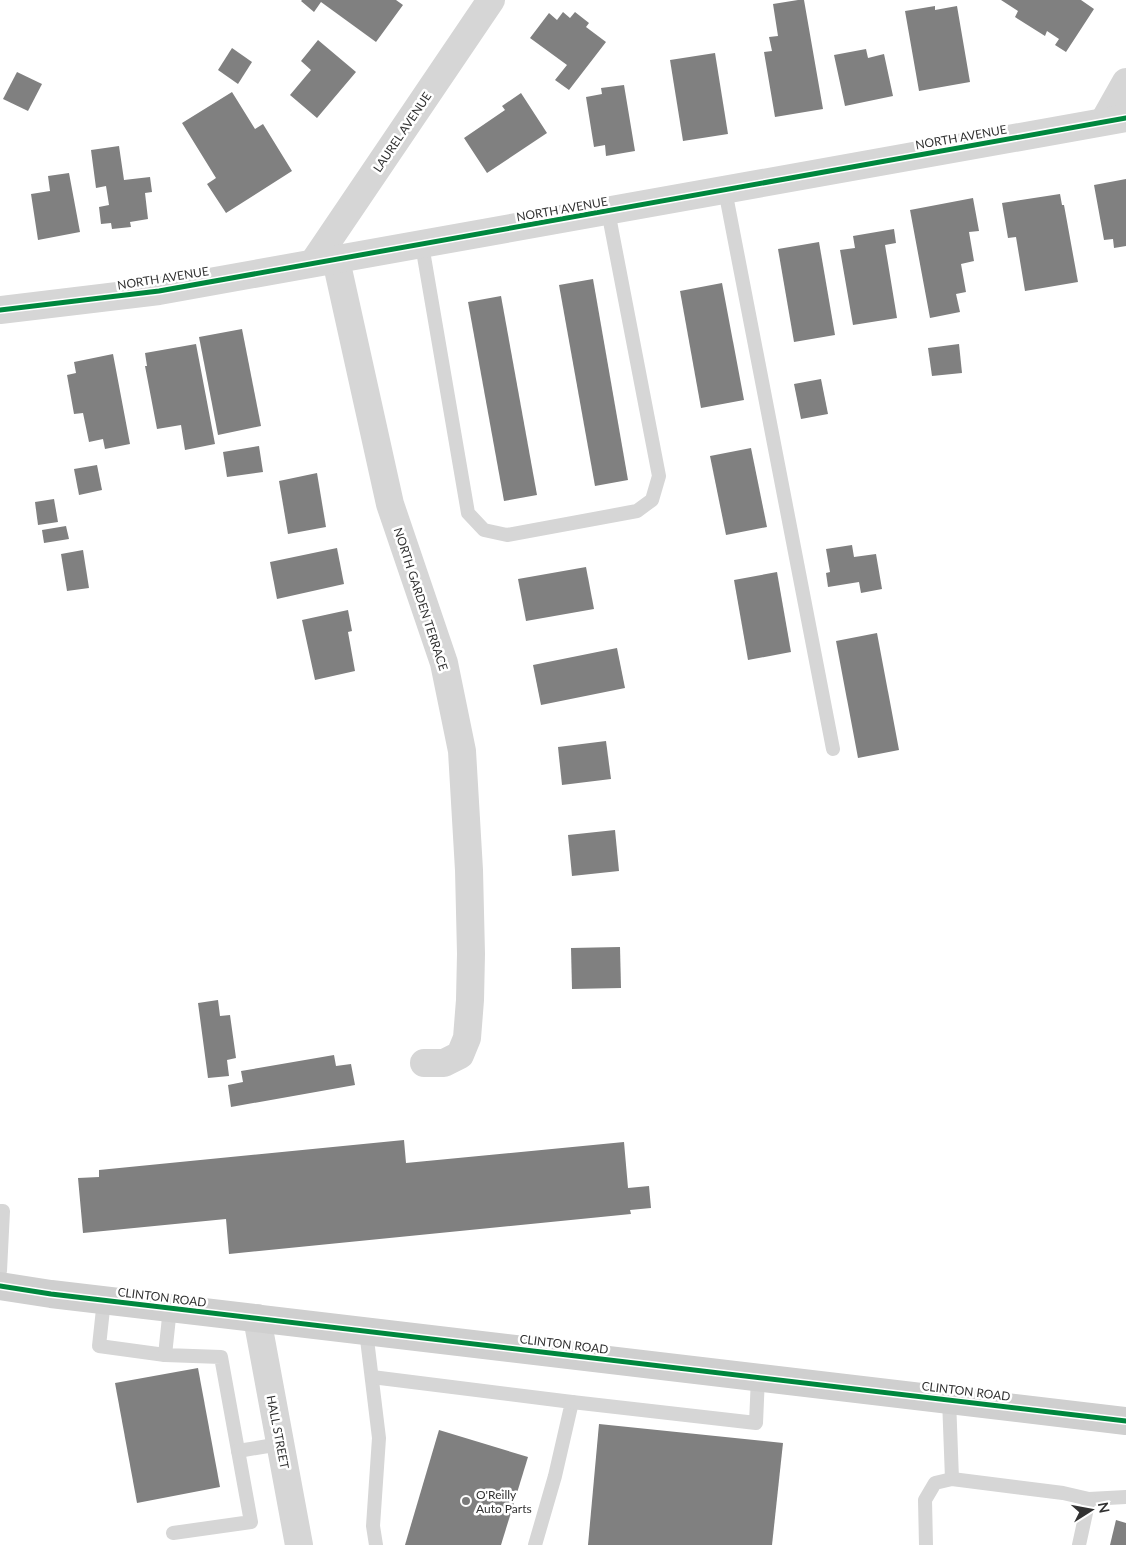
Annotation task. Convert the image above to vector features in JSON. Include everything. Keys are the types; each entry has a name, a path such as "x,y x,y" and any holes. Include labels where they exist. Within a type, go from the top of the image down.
{"street":[{"name":"LAUREL AVENUE","path":"324,262 491,0"},
{"path":"1115,119 1126,82"},
{"name":"NORTH AVENUE","path":"0,310 159,291 1115,119"},
{"name":"NORTH GARDEN TERRACE","path":"324,262 390,504 444,664 462,751 470,870 470,982 467,1038 460,1055 444,1063 424,1064"},
{"name":"CLINTON ROAD","path":"0,1286 170,1308 1126,1421"},
{"name":"HALL STREET","path":"257,1318 299,1545"}],"lane":[{"path":"724,190 833,749"},
{"path":"422,244 468,513 484,530 507,535 637,511 652,500 659,476 608,211"},
{"path":"0,1211 3,1211 0,1271"},
{"path":"104,1300 99,1346 165,1355 221,1357 251,1522 173,1533"},
{"path":"165,1355 170,1308"},
{"path":"366,1331 379,1438 373,1526 376,1545"},
{"path":"372,1377 756,1423 758,1377"},
{"path":"949,1399 952,1478"},
{"path":"535,1545 555,1476 572,1402"},
{"path":"238,1451 280,1444"},
{"path":"926,1545 925,1500 935,1483 952,1478 1063,1493 1089,1499 1126,1497"},
{"path":"1079,1545 1089,1499"}],"building":[{"path":"302,0 396,0 403,5 376,42 321,2 314,12"},
{"path":"804,0 823,109 775,117 764,52 772,51 769,37 778,36 773,4"},
{"path":"1001,0 1081,0 1094,9 1066,52 1055,45 1059,39 1047,31 1045,36 1015,17 1018,11"},
{"path":"935,6 935,10 957,6 970,82 919,91 905,11"},
{"path":"563,12 570,18 575,12 589,23 586,27 606,42 569,90 555,80 567,65 530,38 549,13 557,20"},
{"path":"318,40 356,72 317,118 290,95 311,70 301,61"},
{"path":"232,48 252,62 238,84 218,70"},
{"path":"866,49 868,58 884,54 893,96 845,106 834,55"},
{"path":"715,53 728,134 683,141 670,60"},
{"path":"17,72 42,84 28,111 3,99"},
{"path":"624,85 635,151 606,156 605,145 594,147 586,97 602,94 601,88"},
{"path":"232,92 255,129 263,124 292,171 226,213 207,184 216,178 182,123"},
{"path":"521,93 547,133 487,173 464,138 505,110 502,106"},
{"path":"119,146 124,180 150,177 152,192 145,193 148,219 130,222 131,227 112,229 111,223 101,224 99,207 109,205 106,186 96,188 91,150"},
{"path":"69,173 80,232 38,240 31,194 50,191 48,176"},
{"path":"1126,179 1126,246 1114,248 1113,239 1104,240 1094,185"},
{"path":"1060,194 1062,205 1064,205 1078,282 1025,291 1016,237 1008,238 1002,203"},
{"path":"973,198 979,231 969,232 974,261 961,264 966,292 956,294 960,312 930,318 910,210"},
{"path":"894,229 896,243 885,245 897,318 853,325 840,250 855,248 853,236"},
{"path":"819,242 835,335 794,342 778,249"},
{"path":"593,279 628,480 595,486 559,285"},
{"path":"722,283 744,400 701,408 680,291"},
{"path":"501,296 537,495 504,501 468,302"},
{"path":"242,329 261,426 218,435 199,337"},
{"path":"196,344 215,444 185,450 181,425 157,429 145,366 147,366 145,353"},
{"path":"959,344 962,373 932,376 928,348"},
{"path":"113,354 130,444 105,449 103,439 89,442 83,413 74,414 67,375 76,373 74,362"},
{"path":"821,379 828,414 801,419 794,384"},
{"path":"259,446 263,472 227,477 223,452"},
{"path":"751,448 767,527 726,535 710,456"},
{"path":"97,465 102,490 79,495 74,469"},
{"path":"317,473 326,527 288,534 279,481"},
{"path":"54,499 58,522 38,525 35,502"},
{"path":"66,526 69,539 44,543 42,530"},
{"path":"852,545 854,557 876,554 882,589 861,593 859,582 828,587 826,573 830,572 826,549"},
{"path":"337,548 344,584 277,599 270,562"},
{"path":"83,550 89,588 67,591 61,554"},
{"path":"586,567 594,609 526,621 518,579"},
{"path":"777,572 791,652 748,660 734,580"},
{"path":"348,610 352,631 348,632 355,671 315,680 302,620"},
{"path":"877,633 899,750 858,758 836,641"},
{"path":"617,648 625,688 541,705 533,665"},
{"path":"606,741 611,779 562,785 558,747"},
{"path":"615,830 619,871 572,876 568,835"},
{"path":"620,947 621,988 572,989 571,948"},
{"path":"218,1000 220,1016 230,1015 236,1058 227,1060 229,1076 208,1078 198,1003"},
{"path":"334,1055 336,1066 351,1064 355,1085 231,1107 228,1085 243,1082 241,1071"},
{"path":"404,1140 406,1163 624,1142 628,1188 649,1186 651,1208 630,1210 631,1214 229,1254 226,1219 83,1233 78,1178 99,1177 99,1170"},
{"path":"198,1368 220,1487 137,1503 115,1383"},
{"path":"599,1424 783,1443 772,1545 588,1545"},
{"name":"O'Reilly Auto Parts","path":"439,1430 528,1457 501,1545 405,1545"},
{"path":"1116,1520 1126,1523 1126,1545 1110,1545"}],"cycle path":[{"path":"0,310 159,291 1126,118"},
{"path":"0,1286 51,1294 1126,1421"}],"place":[{"name":"O'Reilly Auto Parts","path":"466,1501"}]}
